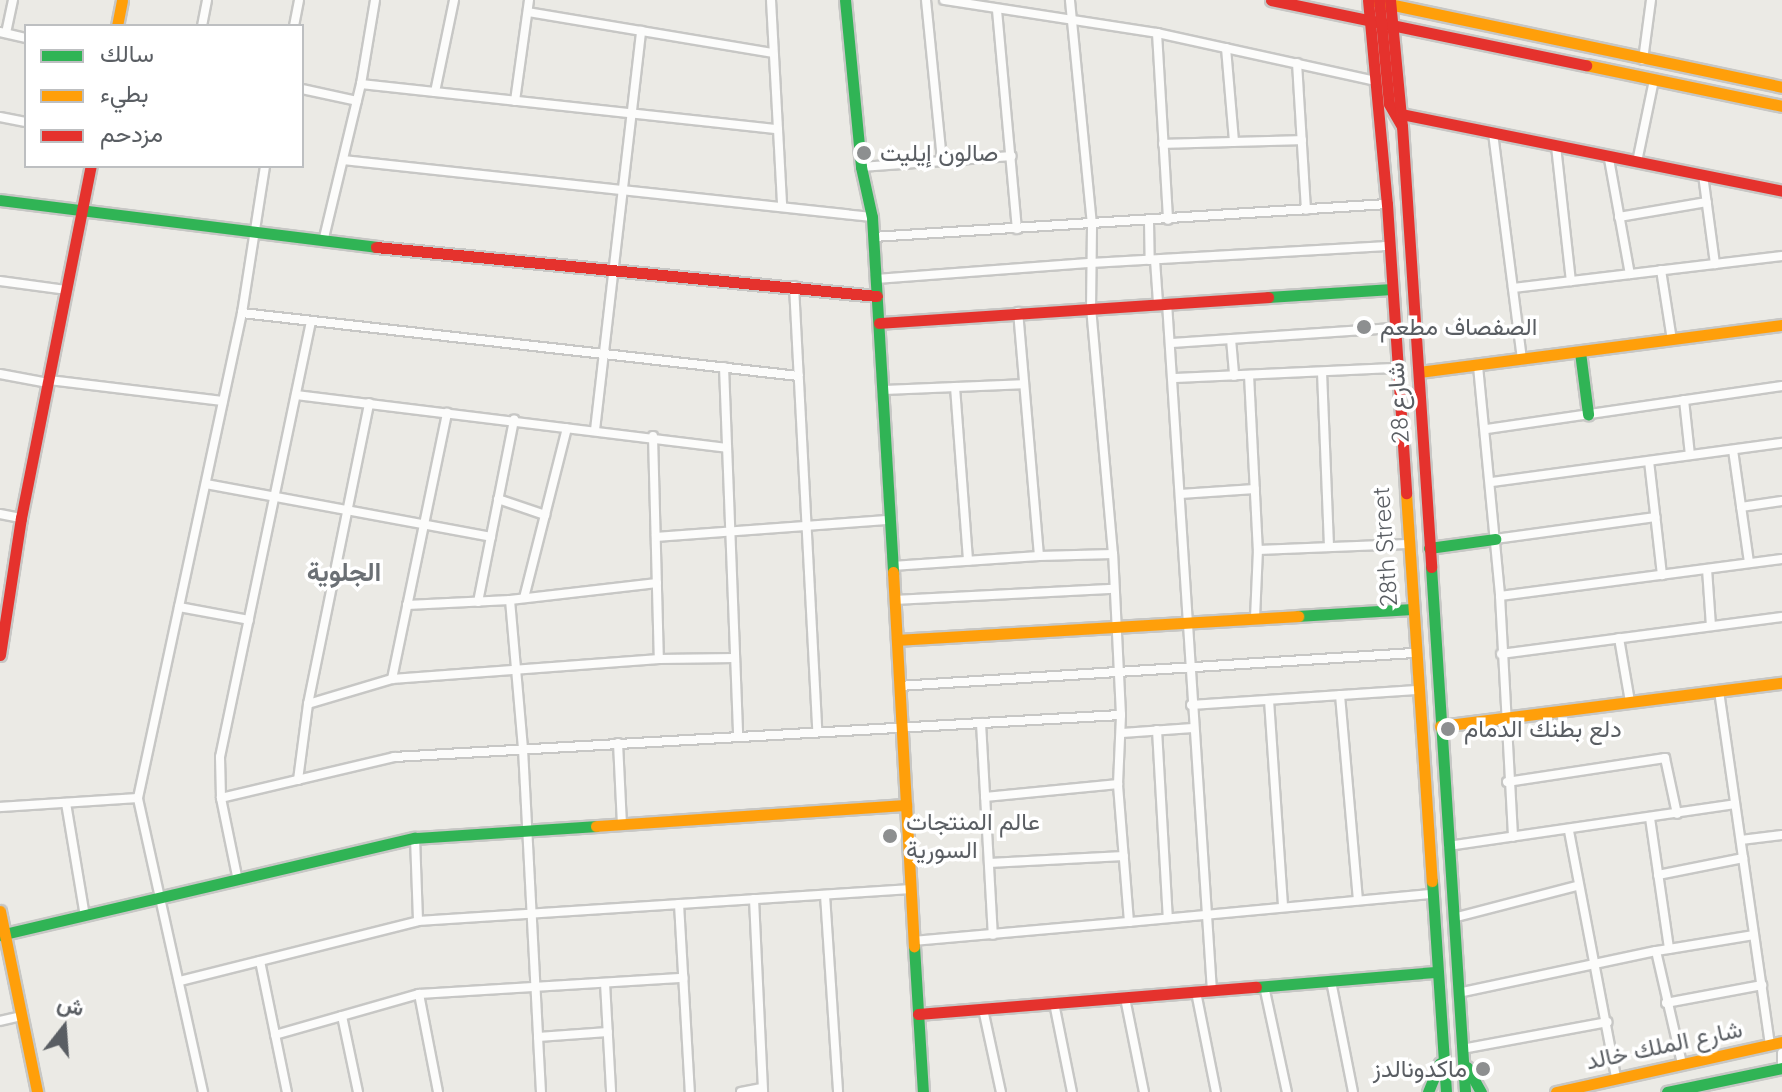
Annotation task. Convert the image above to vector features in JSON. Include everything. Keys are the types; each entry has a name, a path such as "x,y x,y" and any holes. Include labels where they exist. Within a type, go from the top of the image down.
{"street":[{"path":"13,0 3,33 24,38"},
{"path":"117,24 122,0"},
{"path":"202,24 207,0"},
{"path":"294,24 299,0"},
{"path":"323,242 361,84 375,0"},
{"path":"435,92 454,0"},
{"path":"515,101 529,0"},
{"path":"771,0 782,204"},
{"path":"845,0 861,167 872,217 923,1092"},
{"path":"926,0 942,161"},
{"path":"944,0 1157,33 1376,81"},
{"path":"1070,0 1092,225 1091,309 1113,554 1122,733 1118,784 1129,922"},
{"path":"1271,0 1782,106"},
{"path":"1643,60 1651,0"},
{"path":"1382,22 1379,1 1643,60 1782,87"},
{"name":"28th Street","path":"1379,1 1382,22 1376,81 1387,204 1435,972 1446,1092"},
{"path":"997,10 1017,229"},
{"path":"528,12 773,53"},
{"name":"شارع 28","path":"1382,22 1389,104 1402,120 1465,1092"},
{"path":"595,430 641,31"},
{"path":"1157,33 1168,220"},
{"path":"1226,48 1234,142"},
{"path":"1297,63 1306,210"},
{"path":"1637,162 1654,80"},
{"path":"361,84 778,129"},
{"path":"304,89 357,101"},
{"path":"0,117 24,122"},
{"path":"1402,120 1493,133 1609,159 1782,191"},
{"path":"1493,133 1522,360"},
{"path":"1163,144 1302,140"},
{"path":"1556,146 1571,281"},
{"path":"861,167 1012,156"},
{"path":"1609,159 1630,274"},
{"path":"343,160 782,204 872,217"},
{"path":"0,655 3,601 91,168"},
{"path":"203,1092 138,798 242,313 265,168"},
{"path":"1703,175 1715,264"},
{"path":"0,200 323,242 877,296"},
{"path":"1619,217 1707,202"},
{"path":"873,237 1387,204"},
{"path":"1149,221 1153,260 1172,343 1191,705 1212,991"},
{"path":"876,279 1389,246"},
{"path":"1513,288 1782,256"},
{"path":"1661,270 1672,340"},
{"path":"0,281 67,290"},
{"path":"794,286 817,730"},
{"path":"879,323 1392,289"},
{"path":"1018,312 1039,556"},
{"path":"242,313 798,376"},
{"path":"238,881 221,798 220,757 311,321"},
{"path":"1419,372 1782,325"},
{"path":"1172,343 1393,328"},
{"path":"1231,339 1234,376"},
{"path":"1580,352 1588,414"},
{"path":"1478,366 1492,482 1507,782 1513,837"},
{"path":"724,367 738,735"},
{"path":"1174,378 1395,368"},
{"path":"1322,372 1329,547"},
{"path":"0,374 223,401"},
{"path":"1249,375 1258,550 1255,618"},
{"path":"882,390 1024,384"},
{"path":"1487,429 1782,386"},
{"path":"955,387 968,561"},
{"path":"296,395 653,436 727,448"},
{"path":"1684,400 1690,455"},
{"path":"298,780 308,704 369,403"},
{"path":"392,679 447,413"},
{"path":"478,602 514,420"},
{"path":"524,598 567,428"},
{"path":"653,436 659,659"},
{"path":"1492,482 1782,443"},
{"path":"1733,450 1749,563"},
{"path":"1649,461 1662,575"},
{"path":"206,484 491,537"},
{"path":"1180,494 1255,489"},
{"path":"498,499 545,515"},
{"path":"1741,507 1782,501"},
{"path":"0,514 21,518"},
{"path":"1429,548 1655,517"},
{"path":"656,537 889,520"},
{"path":"1258,550 1407,544"},
{"path":"892,566 1113,554"},
{"path":"1500,596 1782,559"},
{"path":"1707,569 1711,626"},
{"path":"407,605 510,600 657,583"},
{"path":"894,600 1114,589"},
{"path":"510,600 523,749 541,1092"},
{"path":"179,607 249,620"},
{"path":"897,640 1411,609"},
{"path":"1501,654 1782,617"},
{"path":"1619,638 1630,702"},
{"path":"899,686 1414,653"},
{"path":"308,704 392,679 659,659 735,658"},
{"path":"1440,726 1782,683"},
{"path":"1191,705 1417,690"},
{"path":"1719,691 1762,985 1776,1043"},
{"path":"1340,695 1358,900"},
{"path":"1269,700 1283,906"},
{"path":"221,798 394,757 817,730 1121,715"},
{"path":"981,723 993,935"},
{"path":"1122,733 1193,728"},
{"path":"1157,730 1168,918"},
{"path":"618,743 622,824"},
{"path":"1507,782 1665,758 1677,814"},
{"path":"985,797 1118,784"},
{"path":"0,807 138,798"},
{"path":"66,803 85,916"},
{"path":"1448,846 1569,831 1735,804"},
{"path":"2,935 415,838 906,805"},
{"path":"1650,818 1669,949"},
{"path":"1569,831 1577,886 1608,1022 1616,1078"},
{"path":"1741,840 1782,835"},
{"path":"415,838 418,921"},
{"path":"989,863 1124,856"},
{"path":"1658,875 1743,858"},
{"path":"1453,918 1577,886"},
{"path":"180,981 418,921 911,889"},
{"path":"914,941 1432,894"},
{"path":"825,895 838,1092"},
{"path":"741,1092 762,1090 754,899"},
{"path":"679,904 690,1092"},
{"path":"0,911 2,935 37,1092"},
{"path":"1458,993 1656,951 1754,935"},
{"path":"1656,951 1682,1064"},
{"path":"260,961 287,1092"},
{"path":"918,1014 1435,972"},
{"path":"275,1035 419,994 684,978"},
{"path":"1331,981 1353,1092"},
{"path":"605,983 611,1092"},
{"path":"1666,1003 1762,985"},
{"path":"1264,986 1287,1092"},
{"path":"1196,992 1216,1092"},
{"path":"419,994 438,1092"},
{"path":"1125,998 1144,1092"},
{"path":"1054,1003 1072,1092"},
{"path":"983,1009 1001,1092"},
{"path":"0,1021 21,1016"},
{"path":"342,1016 358,1092"},
{"path":"1481,1092 1462,1052 1608,1022"},
{"path":"538,1037 608,1032"},
{"name":"شارع الملك خالد","path":"1556,1092 1776,1043"},
{"path":"1428,1092 1437,1074 1443,1048"},
{"path":"1782,1053 1782,1066"},
{"name":"شارع الملك خالد","path":"1667,1092 1782,1066"}],"traffic: fast":[{"path":"845,0 861,167 872,217 893,572"},
{"path":"0,200 376,247"},
{"path":"1268,297 1392,289"},
{"path":"1580,352 1588,414"},
{"path":"1429,548 1495,539"},
{"path":"1431,567 1465,1092"},
{"path":"1298,616 1411,609"},
{"path":"0,935 415,838 596,826"},
{"path":"1432,881 1446,1092"},
{"path":"914,946 923,1092"},
{"path":"1256,987 1435,972"},
{"path":"1428,1092 1440,1063"},
{"path":"1467,1067 1481,1092"},
{"path":"1667,1092 1782,1068"}],"traffic: slow":[{"path":"117,24 122,0"},
{"path":"1370,0 1782,87"},
{"path":"1586,65 1782,106"},
{"path":"1419,372 1782,325"},
{"path":"1406,493 1432,881"},
{"path":"893,572 914,946"},
{"path":"897,640 1298,616"},
{"path":"1440,726 1782,683"},
{"path":"596,826 906,805"},
{"path":"0,911 37,1092"},
{"path":"1556,1092 1782,1042"}],"traffic: jam":[{"path":"1271,0 1586,65"},
{"path":"1368,0 1387,204 1406,493"},
{"path":"1379,0 1389,104 1401,125"},
{"path":"1390,0 1402,126 1431,567"},
{"path":"1401,114 1782,191"},
{"path":"0,655 21,518 91,168"},
{"path":"376,247 877,296"},
{"path":"879,323 1268,297"},
{"path":"918,1014 1256,987"}],"place":[{"name":"صالون إيليت","path":"864,153"},
{"name":"الصفصاف مطعم","path":"1364,327"},
{"name":"دلع بطنك الدمام","path":"1448,729"},
{"name":"عالم المنتجات السورية","path":"890,836"},
{"name":"ماكدونالدز","path":"1483,1069"}],"district":[{"name":"الجلوية","path":"344,572"}]}
